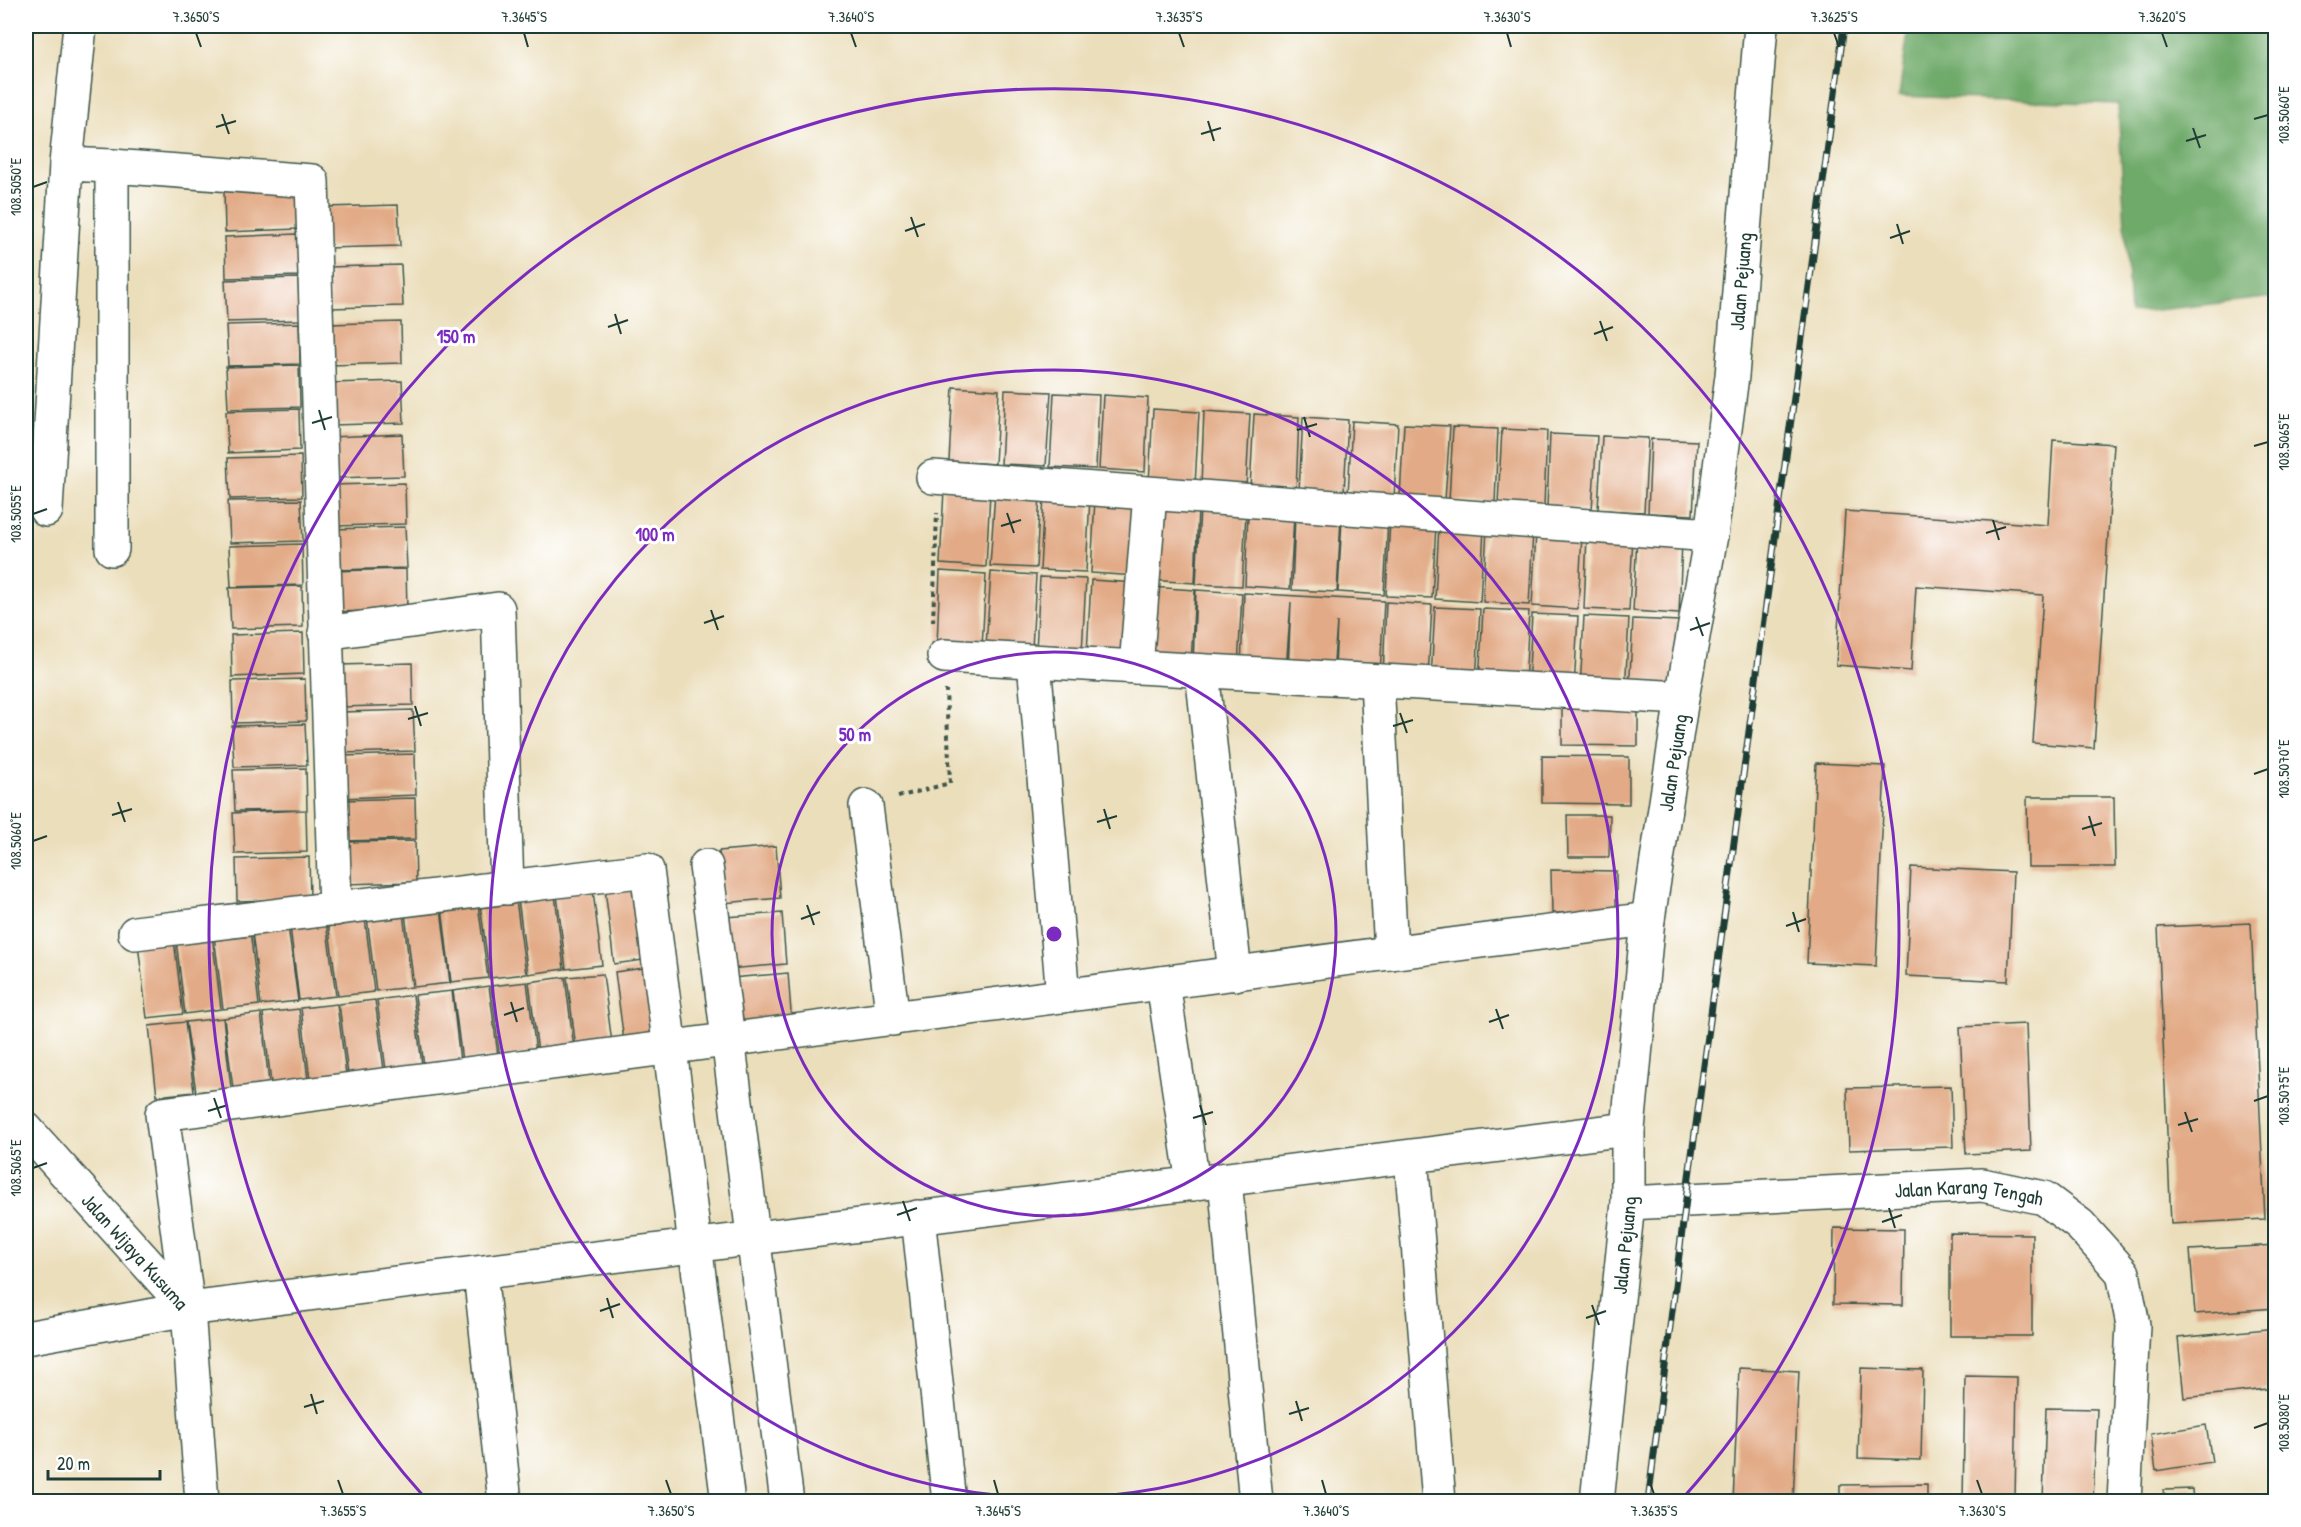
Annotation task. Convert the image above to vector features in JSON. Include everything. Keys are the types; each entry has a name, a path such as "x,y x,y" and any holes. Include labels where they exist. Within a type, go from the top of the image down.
{"street":[{"path":"46,510 66,164 80,26"},
{"name":"Jalan Pejuang","path":"1597,1502 1628,1203 1628,1129 1648,919 1682,698 1711,535 1732,376 1761,26"},
{"path":"66,164 312,181 335,909"},
{"path":"112,166 112,549"},
{"path":"933,477 1711,535"},
{"path":"1136,667 1150,494"},
{"path":"325,633 498,609 507,888"},
{"path":"944,656 1682,698"},
{"path":"1034,662 1063,996"},
{"path":"1202,671 1234,974"},
{"path":"1377,681 1391,953"},
{"path":"866,806 893,1019"},
{"path":"706,866 787,1502"},
{"path":"135,933 647,870 728,1502"},
{"path":"188,1309 162,1114 1648,919"},
{"path":"1163,983 1193,1184"},
{"name":"Jalan Wijaya Kusuma","path":"26,1129 188,1309 202,1502"},
{"path":"26,1338 188,1309 1628,1129"},
{"path":"1411,1157 1439,1502"},
{"path":"1225,1180 1256,1502"},
{"name":"Jalan Karang Tengah","path":"1628,1203 1982,1185 2044,1198 2080,1225 2123,1273 2133,1325 2124,1502"},
{"path":"918,1217 949,1502"},
{"path":"480,1273 505,1502"}],"green space":[{"path":"1909,26 2275,26 2275,297 2130,313 2118,104 1899,96"}],"building":[{"path":"296,188 297,229 225,232 224,190"},
{"path":"398,205 400,246 327,248 325,207"},
{"path":"297,234 299,276 226,278 225,237"},
{"path":"401,265 403,306 330,308 328,267"},
{"path":"298,278 300,320 227,322 225,280"},
{"path":"401,322 402,363 330,365 328,324"},
{"path":"299,323 300,364 228,366 226,325"},
{"path":"299,365 300,407 228,409 226,367"},
{"path":"402,381 404,423 331,425 330,383"},
{"path":"953,387 999,390 995,464 949,461"},
{"path":"1005,390 1051,392 1046,466 1001,464"},
{"path":"1054,393 1099,395 1096,469 1050,467"},
{"path":"1103,395 1148,398 1145,472 1099,469"},
{"path":"299,409 300,450 228,453 226,411"},
{"path":"1153,409 1199,412 1195,486 1149,483"},
{"path":"1204,411 1250,414 1246,488 1201,485"},
{"path":"1254,414 1299,417 1296,491 1250,489"},
{"path":"1303,417 1348,420 1344,493 1299,491"},
{"path":"1352,421 1398,424 1394,498 1348,495"},
{"path":"1404,424 1450,426 1445,500 1400,497"},
{"path":"1453,427 1498,429 1495,503 1449,501"},
{"path":"1502,429 1547,431 1544,506 1498,503"},
{"path":"402,434 404,476 331,478 330,437"},
{"path":"1550,434 1597,436 1592,510 1547,507"},
{"path":"1602,436 1648,438 1644,512 1598,510"},
{"path":"1651,439 1697,441 1693,515 1648,513"},
{"path":"2053,440 2114,444 2094,748 2033,743 2043,595 1916,586 1911,671 1836,665 1845,511 2048,525"},
{"path":"301,456 302,497 230,499 228,458"},
{"path":"405,483 406,524 333,526 332,485"},
{"path":"944,490 990,493 986,567 940,564"},
{"path":"995,492 1040,494 1036,568 990,566"},
{"path":"1044,496 1090,498 1086,572 1040,570"},
{"path":"1095,499 1140,502 1137,576 1091,573"},
{"path":"301,500 303,541 230,543 228,501"},
{"path":"1153,506 1198,509 1195,583 1149,580"},
{"path":"1200,509 1246,512 1242,586 1196,584"},
{"path":"1248,512 1294,515 1290,589 1245,586"},
{"path":"1295,516 1341,518 1337,592 1292,590"},
{"path":"1342,518 1388,520 1384,595 1338,592"},
{"path":"1390,521 1436,524 1432,598 1386,596"},
{"path":"1439,525 1484,528 1480,602 1435,599"},
{"path":"405,527 407,568 334,570 332,529"},
{"path":"1487,528 1533,531 1529,605 1483,602"},
{"path":"1536,532 1582,535 1578,609 1532,606"},
{"path":"1587,535 1633,537 1629,611 1584,609"},
{"path":"1637,538 1682,541 1679,614 1633,611"},
{"path":"302,544 303,585 231,587 229,546"},
{"path":"406,569 407,610 334,612 333,571"},
{"path":"940,571 986,574 982,648 937,645"},
{"path":"991,572 1036,575 1032,649 986,646"},
{"path":"1040,577 1086,579 1082,653 1036,651"},
{"path":"1091,580 1136,583 1133,656 1087,654"},
{"path":"302,586 303,627 231,629 229,588"},
{"path":"1149,587 1195,590 1191,664 1145,661"},
{"path":"1196,590 1242,593 1238,667 1193,664"},
{"path":"1244,593 1384,601 1380,675 1335,673 1337,622 1333,673 1288,670 1291,602 1286,670 1241,667"},
{"path":"1386,602 1432,605 1428,679 1383,676"},
{"path":"1435,607 1480,609 1476,683 1431,680"},
{"path":"1483,609 1529,611 1525,686 1479,683"},
{"path":"1532,614 1578,616 1574,690 1528,687"},
{"path":"1584,616 1629,618 1625,693 1580,690"},
{"path":"1633,619 1679,621 1675,695 1629,693"},
{"path":"303,633 304,674 232,677 231,635"},
{"path":"412,663 413,705 340,707 339,665"},
{"path":"305,679 306,721 233,723 232,681"},
{"path":"1562,709 1638,710 1638,746 1562,745"},
{"path":"413,710 415,751 342,753 341,712"},
{"path":"305,724 307,765 234,767 232,726"},
{"path":"415,754 416,795 343,798 342,756"},
{"path":"1542,756 1629,757 1629,804 1542,803"},
{"path":"1816,763 1885,766 1876,966 1807,963"},
{"path":"306,768 307,810 235,811 233,770"},
{"path":"2027,797 2114,797 2115,867 2028,867"},
{"path":"415,798 416,839 343,841 342,800"},
{"path":"306,810 307,852 235,854 233,813"},
{"path":"1567,815 1610,815 1609,857 1568,857"},
{"path":"415,841 416,882 343,884 342,842"},
{"path":"776,846 780,898 723,903 719,851"},
{"path":"309,857 310,899 237,901 236,859"},
{"path":"1911,867 2013,872 2008,981 1906,976"},
{"path":"1551,870 1616,871 1616,913 1552,913"},
{"path":"641,885 650,959 614,964 605,889"},
{"path":"593,891 602,965 566,969 557,895"},
{"path":"555,895 564,969 528,974 518,899"},
{"path":"516,900 526,974 490,978 480,904"},
{"path":"478,904 488,978 451,982 442,908"},
{"path":"441,909 450,983 414,987 405,913"},
{"path":"403,913 412,987 376,991 367,917"},
{"path":"782,913 786,964 729,969 725,917"},
{"path":"365,918 374,992 338,996 328,922"},
{"path":"326,922 336,996 299,1000 290,926"},
{"path":"2251,923 2265,1219 2171,1224 2158,927"},
{"path":"288,926 298,1001 261,1005 252,931"},
{"path":"250,931 259,1005 223,1009 214,935"},
{"path":"212,935 221,1009 185,1014 176,940"},
{"path":"174,940 183,1014 147,1018 138,944"},
{"path":"651,967 660,1038 624,1041 615,972"},
{"path":"788,973 792,1025 735,1030 731,978"},
{"path":"603,974 612,1043 576,1048 567,977"},
{"path":"565,977 574,1048 538,1052 529,982"},
{"path":"527,982 536,1052 500,1057 491,986"},
{"path":"489,986 498,1056 462,1061 453,991"},
{"path":"452,991 460,1061 424,1066 415,995"},
{"path":"413,995 422,1065 386,1070 377,1000"},
{"path":"375,1000 384,1070 348,1074 339,1004"},
{"path":"337,1004 346,1074 310,1079 301,1008"},
{"path":"299,1009 308,1079 271,1083 263,1013"},
{"path":"261,1013 269,1083 233,1088 224,1018"},
{"path":"223,1018 231,1088 196,1092 186,1022"},
{"path":"185,1022 194,1092 157,1096 149,1026"},
{"path":"2026,1024 2031,1151 1966,1154 1960,1027"},
{"path":"1951,1086 1953,1147 1849,1150 1847,1088"},
{"path":"1834,1228 1904,1229 1903,1305 1833,1304"},
{"path":"1950,1233 2032,1234 2032,1336 1950,1336"},
{"path":"2276,1245 2276,1308 2195,1314 2190,1250"},
{"path":"2276,1328 2276,1388 2184,1398 2178,1338"},
{"path":"1739,1368 1799,1371 1793,1502 1733,1502"},
{"path":"1861,1368 1923,1370 1921,1460 1858,1458"},
{"path":"1965,1376 2017,1377 2015,1502 1963,1502"},
{"path":"2046,1408 2097,1409 2093,1502 2043,1502"},
{"path":"2206,1425 2212,1462 2156,1471 2151,1434"},
{"path":"1927,1484 1927,1502 1840,1502 1840,1485"},
{"path":"2192,1489 2193,1502 2164,1502 2164,1490"}],"railway":[{"path":"1648,1502 1686,1199 1844,26"}]}
